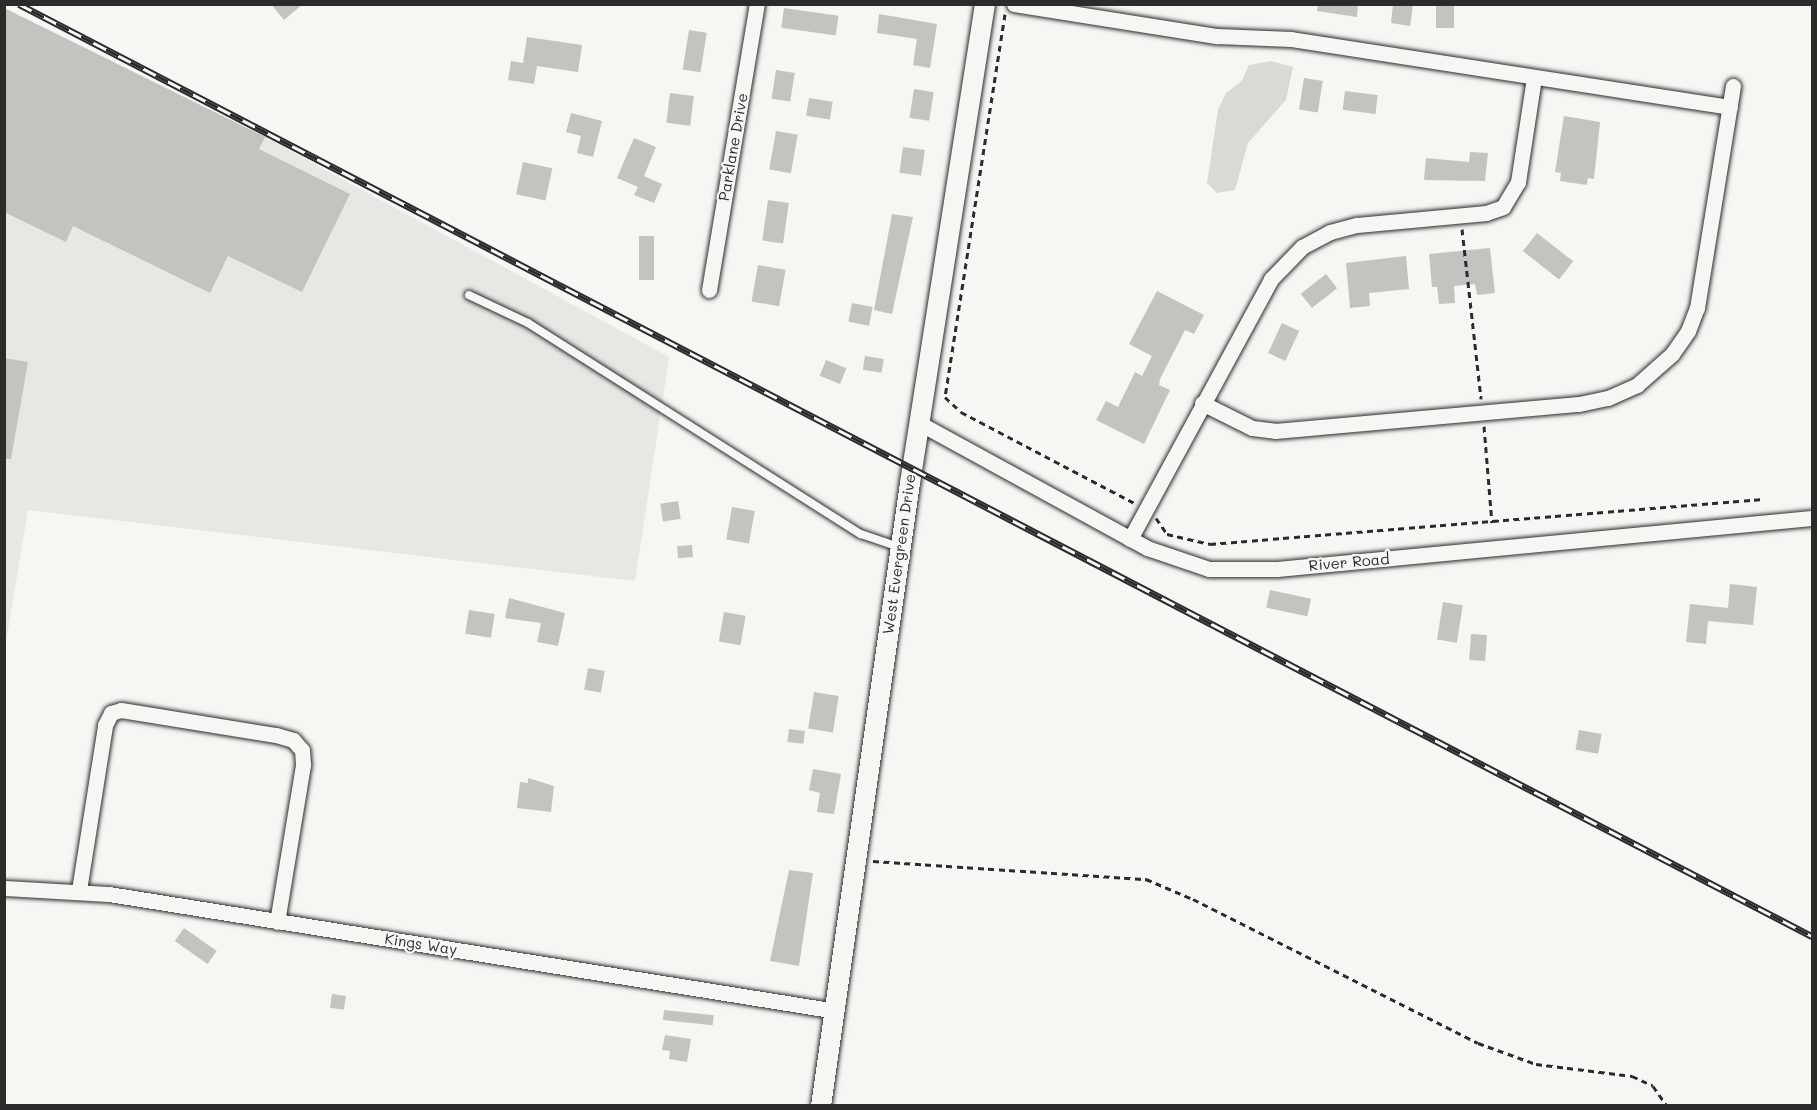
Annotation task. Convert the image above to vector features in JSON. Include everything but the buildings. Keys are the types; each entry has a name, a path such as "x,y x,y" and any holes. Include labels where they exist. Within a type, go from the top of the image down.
{"street":[{"name":"Parklane Drive","path":"709,290 757,4"},
{"name":"West Evergreen Drive","path":"821,1106 858,859 900,548 985,4"},
{"path":"1014,4 1206,34 1302,41 1730,107"},
{"path":"1130,539 1263,290 1309,243 1330,231 1357,225 1494,211 1514,194 1534,78"},
{"path":"1202,403 1252,428 1275,431 1608,398 1637,385 1672,354 1688,332 1700,295 1733,86"},
{"name":"River Road","path":"919,423 1130,539 1193,566 1277,569 1812,518"},
{"path":"79,890 105,725 111,713 121,710 276,735 293,740 302,750 303,765 277,922"},
{"name":"Kings Way","path":"4,888 79,890 836,1011"}],"lane":[{"path":"469,295 528,323 861,534 900,548"}],"path":[{"path":"1461,216 1483,412 1492,523"},
{"path":"858,859 1146,879 1203,904 1478,1043 1536,1064 1632,1076 1653,1086 1667,1106"}],"shaded area":[{"path":"5,8 265,137 669,357 635,581 28,510 5,648"},
{"path":"1271,61 1293,67 1286,100 1248,143 1235,190 1217,193 1207,183 1218,110 1226,93 1242,81 1249,65"}],"railway":[{"path":"19,4 1812,936"}]}
